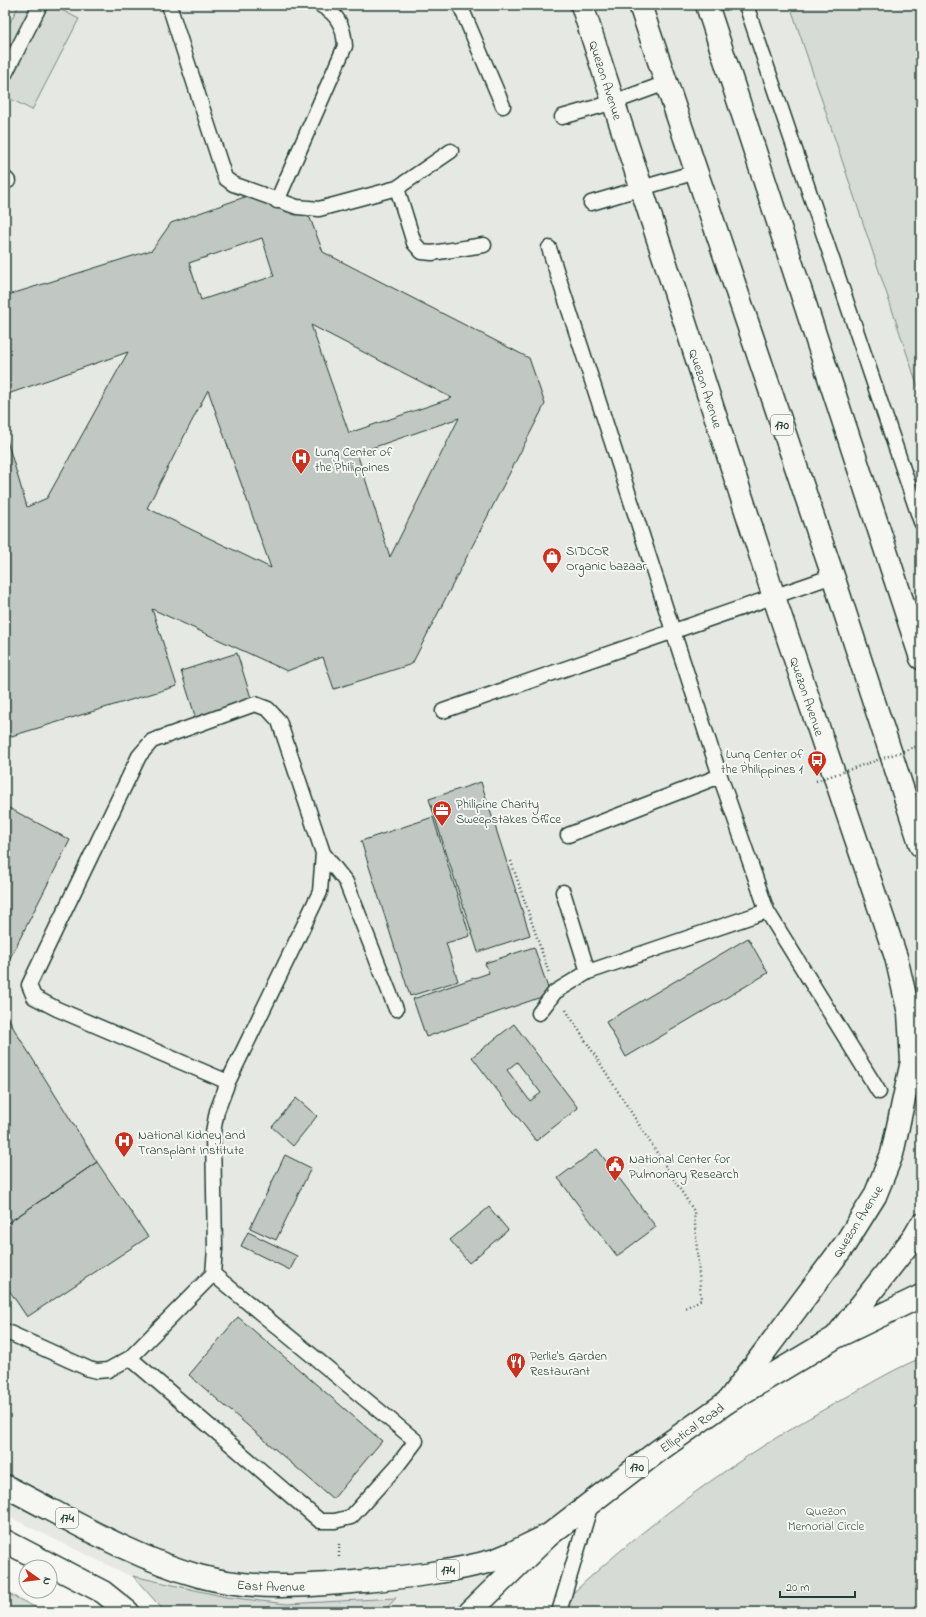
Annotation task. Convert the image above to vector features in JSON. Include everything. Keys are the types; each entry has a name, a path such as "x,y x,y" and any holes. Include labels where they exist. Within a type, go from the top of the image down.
{"main road":[{"name":"Quezon Avenue","path":"582,5 774,597 896,957 909,1014 912,1061 892,1154 875,1196 845,1244 727,1402"},
{"name":"170","path":"640,5 833,576 921,846"},
{"path":"707,5 921,658"},
{"name":"170","path":"836,1337 914,1237 921,1225"},
{"name":"Elliptical Road","path":"470,1612 549,1535 658,1451 727,1402 836,1337 921,1296"},
{"name":"East Avenue","path":"5,1486 139,1554 199,1576 244,1585 311,1586 393,1579 446,1571 496,1560 549,1535"},
{"path":"5,1541 102,1592 128,1612"}],"lane":[{"path":"5,74 40,5"},
{"path":"169,5 225,178 233,184 297,208 319,209 397,188 451,151"},
{"path":"277,201 345,46 344,32 340,22 331,10 320,5"},
{"path":"460,5 503,106"},
{"path":"746,5 921,522"},
{"path":"562,117 614,102 666,83"},
{"path":"591,203 696,172"},
{"path":"397,188 414,243 422,252 484,245"},
{"path":"549,248 720,776 767,911 879,1092"},
{"path":"443,711 833,576"},
{"path":"228,1082 57,1010 34,997 29,985 139,756 152,741 255,704 268,709 279,721 323,853 346,882 396,1009"},
{"path":"568,835 720,776"},
{"path":"5,1331 97,1371 108,1370 130,1358 213,1274 215,1248 213,1132 217,1111 228,1082 320,892 323,853"},
{"path":"563,892 588,972"},
{"path":"539,1013 555,992 588,972 767,911"},
{"path":"130,1358 320,1521 335,1521 351,1517 416,1441 213,1274"},
{"path":"559,1612 591,1503"}],"path":[{"path":"816,781 921,745"},
{"path":"511,861 555,992 694,1211 701,1300 685,1308"}],"shaded area":[{"path":"5,5 921,5 921,1296 727,1402 470,1612 204,1612 5,1515"}],"green space":[{"path":"19,5 52,5 79,19 32,110 5,96 5,32"},
{"path":"790,5 921,5 921,396"},
{"name":"Quezon Memorial Circle","path":"921,1358 921,1612 553,1612 620,1551 691,1495 728,1469 804,1421 881,1377"},
{"path":"133,1576 226,1597 287,1604 396,1598 383,1612 165,1612"},
{"path":"5,1592 45,1612 5,1612"}],"building":[{"name":"Lung Center of the Philippines","path":"256,193 310,218 323,252 529,358 545,404 412,664 334,689 323,657 287,671 152,609 177,686 5,738 5,434 27,507 47,498 128,352 5,395 5,296 152,250 171,223","holes":["262,238 274,276 201,300 189,263","311,325 452,398 349,433","208,390 271,568 147,508","459,418 390,557 357,453"]},
{"path":"237,653 252,701 196,719 181,671"},
{"path":"481,782 530,935 478,952 429,799"},
{"path":"5,806 70,840 5,968"},
{"path":"433,817 470,936 446,943 458,981 410,996 361,841"},
{"path":"748,938 768,973 626,1057 606,1022"},
{"path":"534,947 550,994 426,1037 413,999 489,973 485,963"},
{"path":"5,1011 14,1029 97,1162 5,1225"},
{"path":"514,1024 578,1108 536,1141 472,1057","holes":["517,1062 541,1093 530,1101 507,1070"]},
{"path":"296,1098 317,1116 293,1146 272,1127"},
{"name":"National Center for Pulmonary Research","path":"597,1149 656,1227 617,1256 558,1178"},
{"path":"285,1155 311,1168 276,1240 250,1228"},
{"path":"97,1162 148,1237 27,1317 5,1284 5,1225"},
{"path":"489,1207 508,1230 469,1263 450,1240"},
{"path":"248,1232 297,1256 290,1270 241,1246"},
{"path":"238,1317 382,1441 333,1499 189,1375"}],"place":[{"name":"Lung Center of the Philippines","path":"301,475"},
{"name":"SIDCOR Organic bazaar","path":"552,574"},
{"name":"Lung Center of the Philippines 1","path":"817,777"},
{"name":"Philipine Charity Sweepstakes Office","path":"442,827"},
{"name":"National Kidney and Transplant Institute","path":"124,1158"},
{"name":"National Center for Pulmonary Research","path":"615,1182"},
{"name":"Perlie's Garden Restaurant","path":"516,1379"}]}
